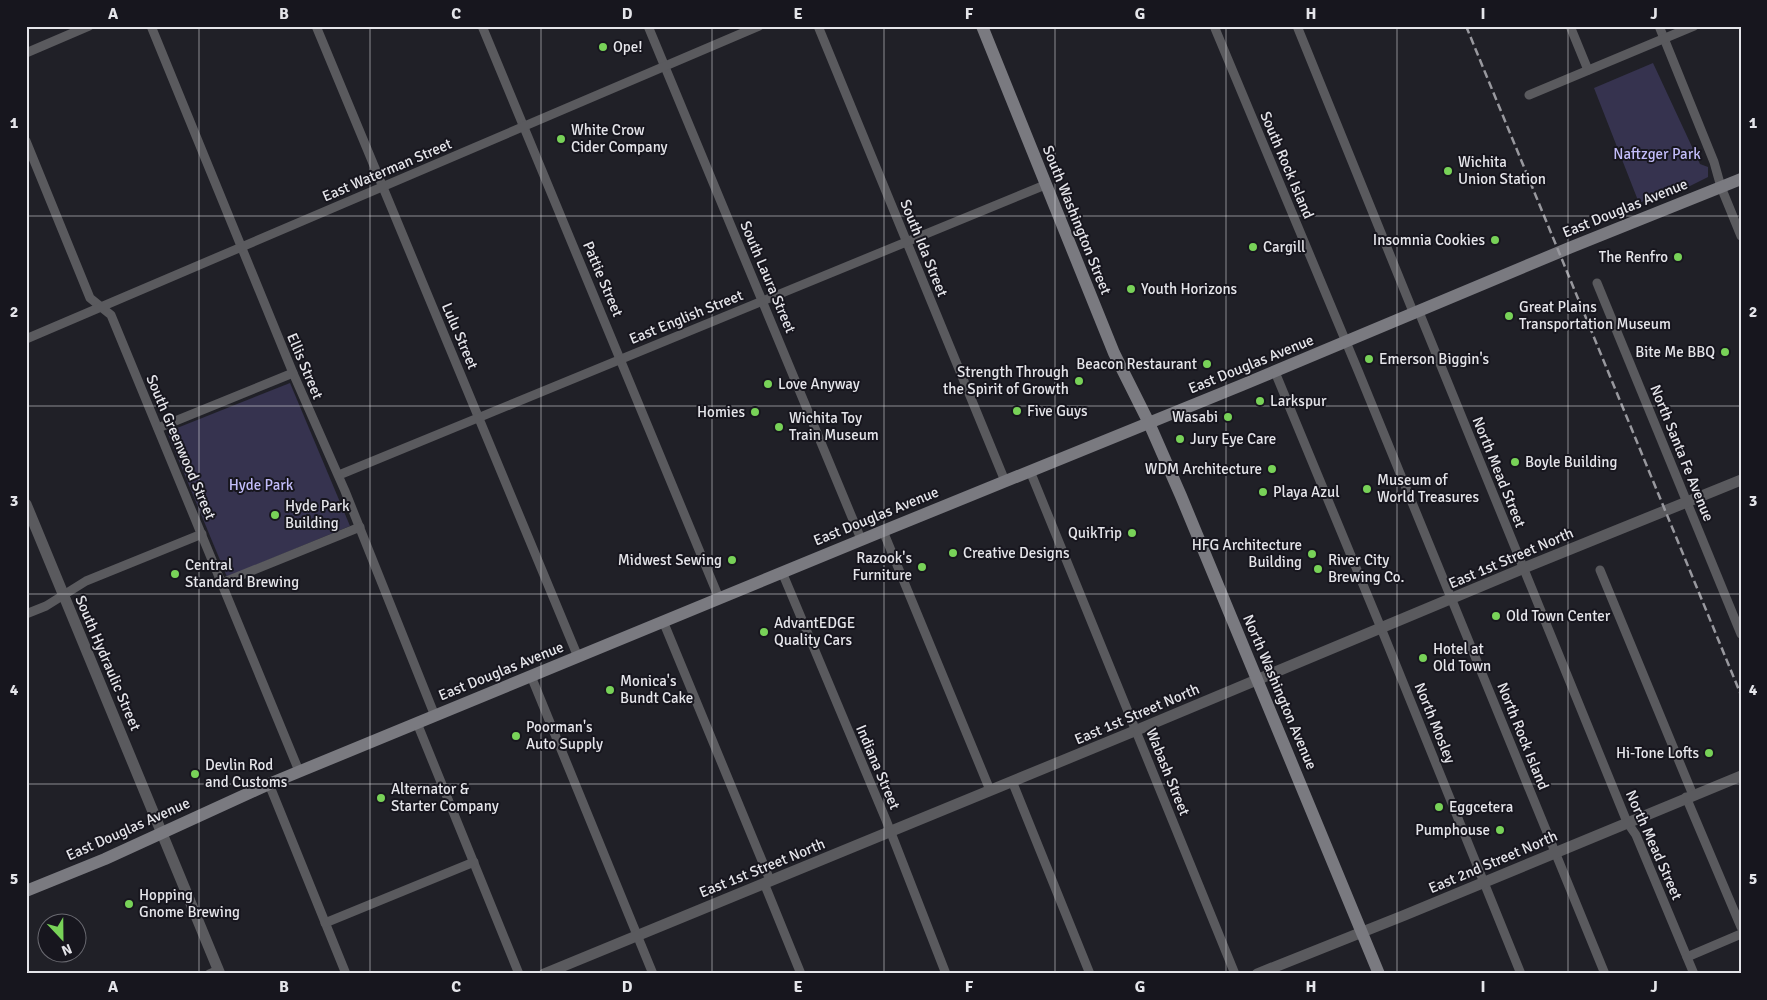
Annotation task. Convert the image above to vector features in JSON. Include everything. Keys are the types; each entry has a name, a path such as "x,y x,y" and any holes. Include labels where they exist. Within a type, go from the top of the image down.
{"main road":[{"name":"South Washington Street","path":"982,26 1114,352 1149,423"},
{"name":"East Douglas Avenue","path":"26,891 105,859 299,771 861,539 1275,372 1569,248 1741,179"},
{"name":"North Washington Avenue","path":"1149,423 1258,679 1379,974"}],"street":[{"path":"26,53 89,26"},
{"name":"Ellis Street","path":"151,26 293,373 339,475 435,716"},
{"name":"Lulu Street","path":"316,26 578,657"},
{"name":"Pattie Street","path":"482,26 720,598"},
{"name":"South Laura Street","path":"648,26 861,539"},
{"name":"East Waterman Street","path":"26,339 758,26"},
{"name":"South Ida Street","path":"818,26 1005,481"},
{"name":"South Rock Island","path":"1214,26 1346,342"},
{"name":"North Mead Street","path":"1298,26 1524,568 1627,822 1636,835 1694,974"},
{"path":"1570,26 1588,70"},
{"path":"1659,26 1714,162 1721,187 1741,236"},
{"path":"1530,95 1694,26"},
{"name":"South Greenwood Street","path":"26,141 90,298 110,315 299,771"},
{"name":"East English Street","path":"339,475 1045,184"},
{"name":"North Santa Fe Avenue","path":"1598,283 1741,634"},
{"name":"North Rock Island","path":"1346,342 1606,974"},
{"name":"North Mosley","path":"1275,372 1521,974"},
{"path":"158,428 293,373"},
{"name":"Wabash Street","path":"1030,471 1137,730 1234,974"},
{"name":"East 1st Street North","path":"544,974 1741,480"},
{"name":"South Hydraulic Street","path":"26,504 162,832 216,972"},
{"path":"222,583 360,527"},
{"path":"883,531 990,790"},
{"path":"26,614 46,606 86,581 202,534"},
{"path":"1600,570 1741,927"},
{"name":"Indiana Street","path":"782,572 890,831 946,974"},
{"path":"663,622 767,882 801,974"},
{"path":"531,676 653,974"},
{"path":"417,723 519,974"},
{"name":"East 2nd Street North","path":"1256,974 1741,776"},
{"path":"1012,781 1090,974"},
{"path":"269,784 346,974"},
{"path":"325,923 474,862"},
{"path":"1687,957 1741,934"}],"green space":[{"name":"Naftzger Park","path":"1653,63 1700,164 1708,167 1708,177 1684,189 1678,186 1639,203 1594,88"},
{"name":"Hyde Park","path":"290,383 350,526 227,577 167,432"}],"railway":[{"path":"1466,26 1741,695"}],"place":[{"name":"Ope!","path":"603,47"},
{"name":"White Crow Cider Company","path":"561,139"},
{"name":"Wichita Union Station","path":"1448,171"},
{"name":"Insomnia Cookies","path":"1495,240"},
{"name":"Cargill","path":"1253,247"},
{"name":"The Renfro","path":"1678,257"},
{"name":"Youth Horizons","path":"1131,289"},
{"name":"Great Plains Transportation Museum","path":"1509,316"},
{"name":"Bite Me BBQ","path":"1725,352"},
{"name":"Emerson Biggin's","path":"1369,359"},
{"name":"Beacon Restaurant","path":"1207,364"},
{"name":"Strength Through the Spirit of Growth","path":"1079,381"},
{"name":"Love Anyway","path":"768,384"},
{"name":"Larkspur","path":"1260,401"},
{"name":"Five Guys","path":"1017,411"},
{"name":"Homies","path":"755,412"},
{"name":"Wasabi","path":"1228,417"},
{"name":"Wichita Toy Train Museum","path":"779,427"},
{"name":"Jury Eye Care","path":"1180,439"},
{"name":"Boyle Building","path":"1515,462"},
{"name":"WDM Architecture","path":"1272,469"},
{"name":"Museum of World Treasures","path":"1367,489"},
{"name":"Playa Azul","path":"1263,492"},
{"name":"Hyde Park Building","path":"275,515"},
{"name":"QuikTrip","path":"1132,533"},
{"name":"Creative Designs","path":"953,553"},
{"name":"HFG Architecture Building","path":"1312,554"},
{"name":"Midwest Sewing","path":"732,560"},
{"name":"Razook's Furniture","path":"922,567"},
{"name":"River City Brewing Co.","path":"1318,569"},
{"name":"Central Standard Brewing","path":"175,574"},
{"name":"Old Town Center","path":"1496,616"},
{"name":"AdvantEDGE Quality Cars","path":"764,632"},
{"name":"Hotel at Old Town","path":"1423,658"},
{"name":"Monica's Bundt Cake","path":"610,690"},
{"name":"Poorman's Auto Supply","path":"516,736"},
{"name":"Hi-Tone Lofts","path":"1709,753"},
{"name":"Devlin Rod and Customs","path":"195,774"},
{"name":"Alternator & Starter Company","path":"381,798"},
{"name":"Eggcetera","path":"1439,807"},
{"name":"Pumphouse","path":"1500,830"},
{"name":"Hopping Gnome Brewing","path":"129,904"}]}
